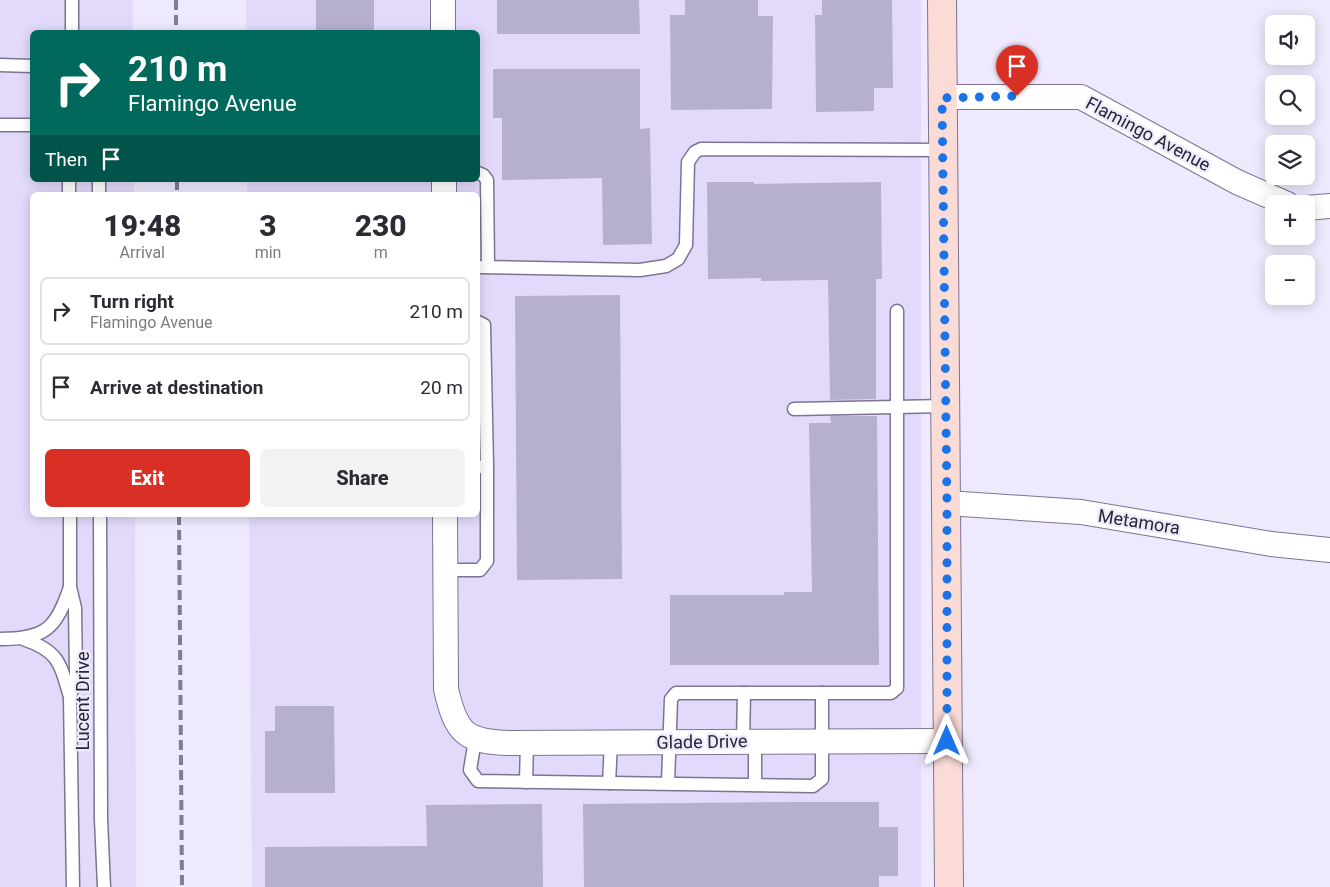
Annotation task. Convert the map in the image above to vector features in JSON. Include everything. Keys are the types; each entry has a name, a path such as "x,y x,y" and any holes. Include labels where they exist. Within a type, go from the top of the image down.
{"street":[{"path":"443,0 443,30"},
{"path":"942,0 949,887"},
{"name":"Flamingo Avenue","path":"942,98 1081,97 1238,182 1267,195"},
{"path":"1315,207 1330,206"},
{"name":"Metamora","path":"947,503 1081,512 1271,544 1330,550"},
{"path":"445,517 446,689 451,710 468,734"},
{"name":"Glade Drive","path":"468,734 489,743 947,741"}],"lane":[{"path":"72,0 72,30"},
{"path":"0,66 30,66"},
{"path":"0,125 30,125"},
{"path":"480,174 487,180 483,209 483,267 640,270 666,266 678,260 686,245 688,162 695,152 701,149 943,150"},
{"path":"668,783 671,699 676,693 891,693 897,688 897,311"},
{"path":"445,570 480,570 487,562 482,466 484,325 480,323"},
{"path":"794,409 946,406"},
{"path":"70,517 70,587 75,608 76,675 70,697 73,887"},
{"name":"Lucent Drive","path":"100,517 101,819 104,887"},
{"path":"0,639 23,639 40,634 55,622 64,607 70,587"},
{"path":"23,639 39,644 52,653 60,665 70,697"},
{"path":"744,693 755,785"},
{"path":"468,734 470,770 478,781 813,786 822,779 822,693"},
{"path":"526,782 527,743"},
{"path":"609,783 611,743"}],"shaded area":[{"path":"0,0 133,0 133,30 30,30 30,182 134,182 134,192 30,192 30,517 135,517 136,887 0,887"},
{"path":"246,0 921,0 921,887 252,887 249,517 480,517 480,192 247,192 247,182 480,182 480,30 246,30"}],"building":[{"path":"316,0 374,0 374,30 316,30"},
{"path":"497,0 639,0 640,34 497,34"},
{"path":"685,0 758,0 758,16 773,16 772,109 671,110 670,15 685,15"},
{"path":"822,0 892,0 893,88 874,88 874,111 816,112 815,15 822,15"},
{"path":"493,69 640,69 640,129 650,128 652,244 603,245 602,178 502,180 502,118 493,118"},
{"path":"707,182 754,182 754,184 881,182 882,279 876,279 876,399 830,400 828,280 761,281 761,278 708,279"},
{"path":"620,295 622,579 517,580 515,296"},
{"path":"830,416 877,416 879,665 670,665 670,595 784,595 784,592 812,592 809,423 831,423"},
{"path":"275,706 334,706 335,793 265,793 265,731 275,731"},
{"path":"879,802 879,827 898,827 898,876 879,876 879,887 584,887 583,804"},
{"path":"542,804 543,887 265,887 265,847 427,846 426,805"}],"railway":[{"path":"176,0 176,30"},
{"path":"177,182 177,192"},
{"path":"179,517 182,887"}],"route":[{"path":"947,741 947,503 942,98 1017,96"}]}
